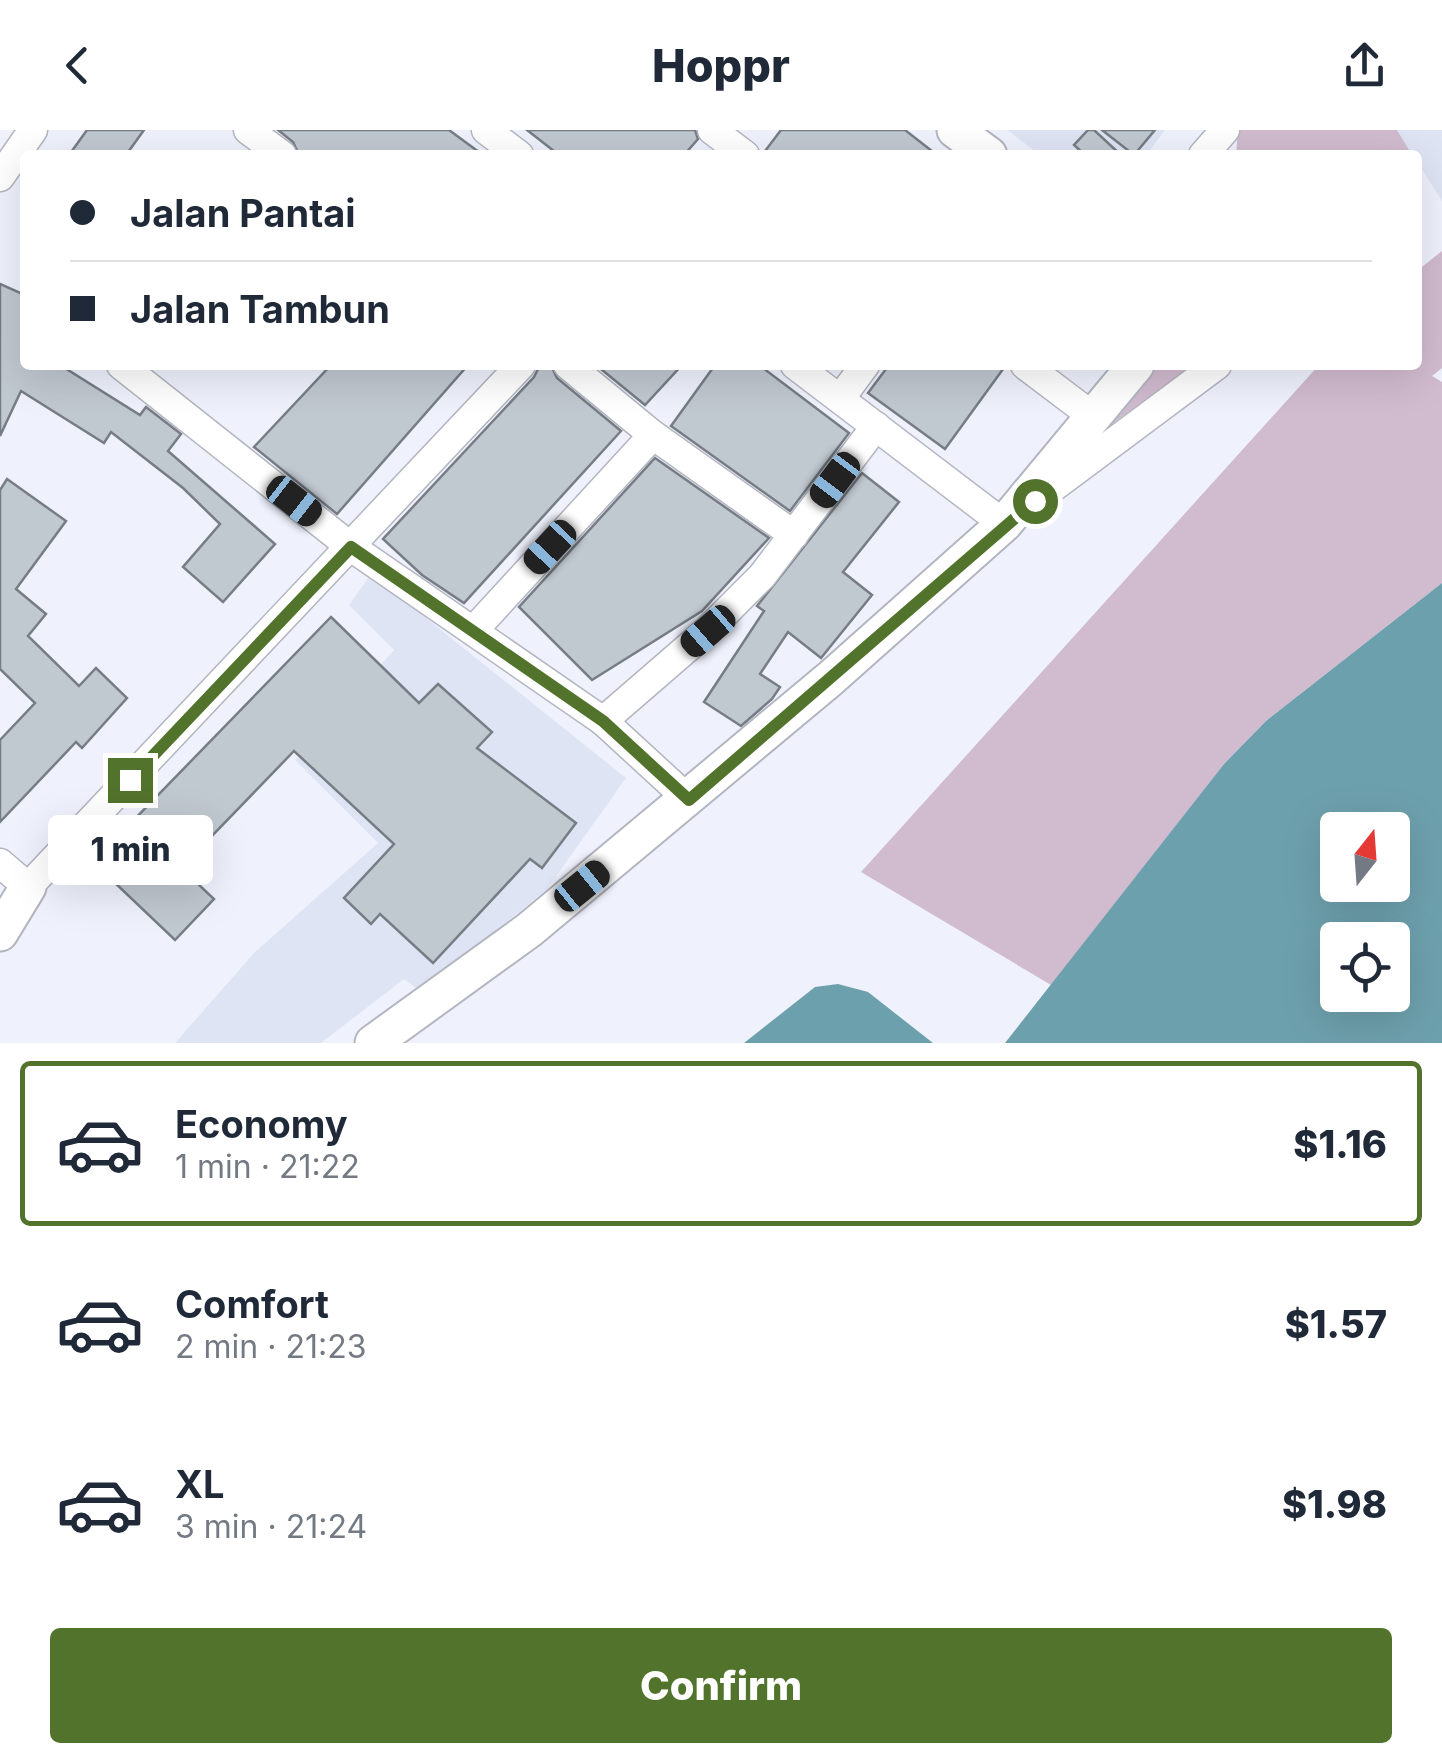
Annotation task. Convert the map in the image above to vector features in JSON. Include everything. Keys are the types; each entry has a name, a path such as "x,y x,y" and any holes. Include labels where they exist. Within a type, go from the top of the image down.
{"main road":[{"path":"955,130 982,150"},
{"path":"373,1043 529,930 689,800 1004,524 1132,370"},
{"path":"0,933 14,897"}],"street":[{"path":"0,177 33,130"},
{"path":"248,130 275,150"},
{"path":"486,130 512,150"},
{"path":"1207,150 1225,130"},
{"path":"128,370 351,547 603,721 689,800"},
{"path":"0,863 14,897 517,370"},
{"path":"574,370 653,434 794,535"},
{"path":"802,370 1004,524 1211,370"},
{"path":"840,399 861,370"},
{"path":"1032,370 1095,418"},
{"path":"603,721 708,631 762,576 876,426"},
{"path":"473,631 653,434"}],"shaded area":[{"path":"1007,130 1165,130 1150,150 1033,150"},
{"path":"1238,130 1397,130 1409,150 1236,150"},
{"path":"1396,130 1442,130 1442,201 1422,169 1422,150 1409,150"},
{"path":"1442,251 1442,368 1432,376 1442,382 1442,583 1266,721 1224,764 1051,985 861,872 1314,370 1422,370 1422,267"},
{"path":"1150,370 1187,370 1102,431"},
{"path":"371,574 626,778 547,889 421,992 404,979 321,1043 175,1043 254,953 378,843 295,760 394,650 349,605"}],"water":[{"path":"1442,583 1442,1043 1005,1043 1224,764 1266,721"},
{"path":"838,984 868,992 933,1043 744,1043 815,987"}],"building":[{"path":"87,130 144,130 130,150 73,150"},
{"path":"278,130 449,130 476,150 297,150"},
{"path":"527,130 695,130 698,139 688,150 553,150"},
{"path":"781,130 905,130 931,150 766,150"},
{"path":"1088,130 1094,130 1116,150 1080,150 1074,145"},
{"path":"1102,130 1155,130 1138,150 1128,150"},
{"path":"0,284 20,293 20,370 68,370 140,415 146,407 181,434 168,451 275,544 223,602 183,567 220,524 183,488 111,432 104,443 21,391 0,436"},
{"path":"326,370 464,370 337,514 254,447"},
{"path":"538,370 553,370 557,378 621,431 464,603 422,575 383,539"},
{"path":"602,370 677,370 645,405"},
{"path":"711,370 766,370 849,433 790,511 671,426"},
{"path":"885,370 1002,370 945,449 868,393"},
{"path":"655,458 769,538 702,611 592,680 519,607"},
{"path":"862,473 899,502 843,572 872,595 821,658 788,632 760,674 780,687 741,726 704,702 764,611 757,606"},
{"path":"7,479 66,521 16,589 46,614 28,636 79,686 96,668 127,698 82,748 76,742 0,822 0,740 35,703 0,669 0,490"},
{"path":"331,617 419,703 438,684 492,732 477,748 576,823 542,868 530,859 433,963 380,914 371,924 344,898 394,844 294,751 181,868 214,899 175,940 93,862"}],"route":[{"path":"130,780 351,547 603,721 689,800 1035,501"}]}
